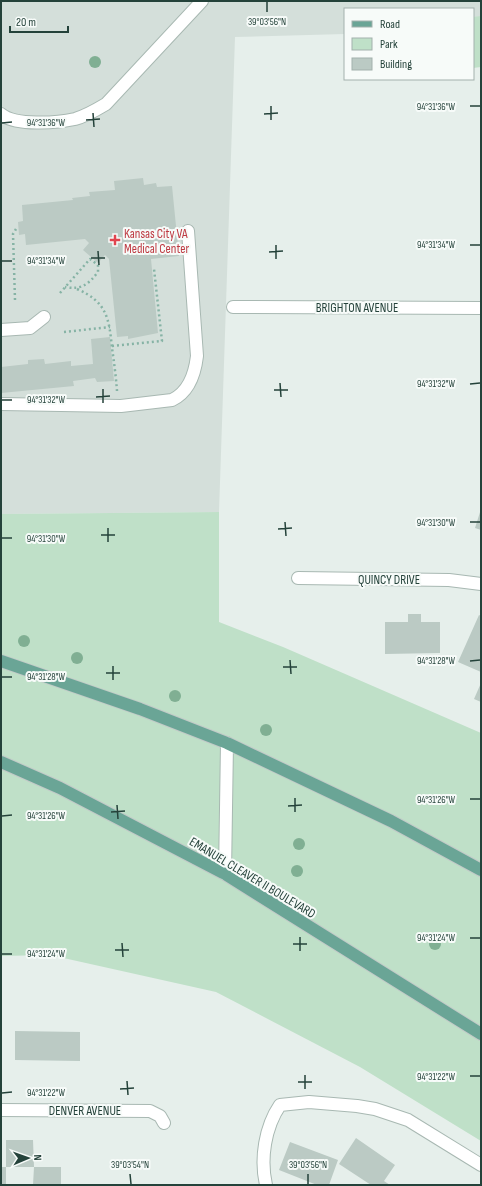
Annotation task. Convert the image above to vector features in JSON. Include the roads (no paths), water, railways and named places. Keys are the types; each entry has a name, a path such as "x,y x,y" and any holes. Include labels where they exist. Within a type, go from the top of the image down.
{"main road":[{"path":"1,661 140,709 227,743 391,821 481,870"},
{"name":"EMANUEL CLEAVER II BOULEVARD","path":"1,762 60,788 225,874 481,1034"}],"street":[{"path":"2,119 58,122 75,119 106,104 202,1"},
{"path":"1,404 121,406 172,400 180,396 195,372 197,356 188,231"},
{"name":"BRIGHTON AVENUE","path":"233,307 481,308"},
{"path":"1,330 30,328 44,317"},
{"name":"QUINCY DRIVE","path":"298,578 449,580 481,584"},
{"path":"225,874 227,743"},
{"path":"266,1185 263,1160 272,1118 280,1105 309,1102 375,1109 408,1120 481,1166"},
{"name":"DENVER AVENUE","path":"1,1110 150,1111 160,1116 164,1123"}],"place":[{"name":"Kansas City VA Medical Center","path":"115,240"}]}
